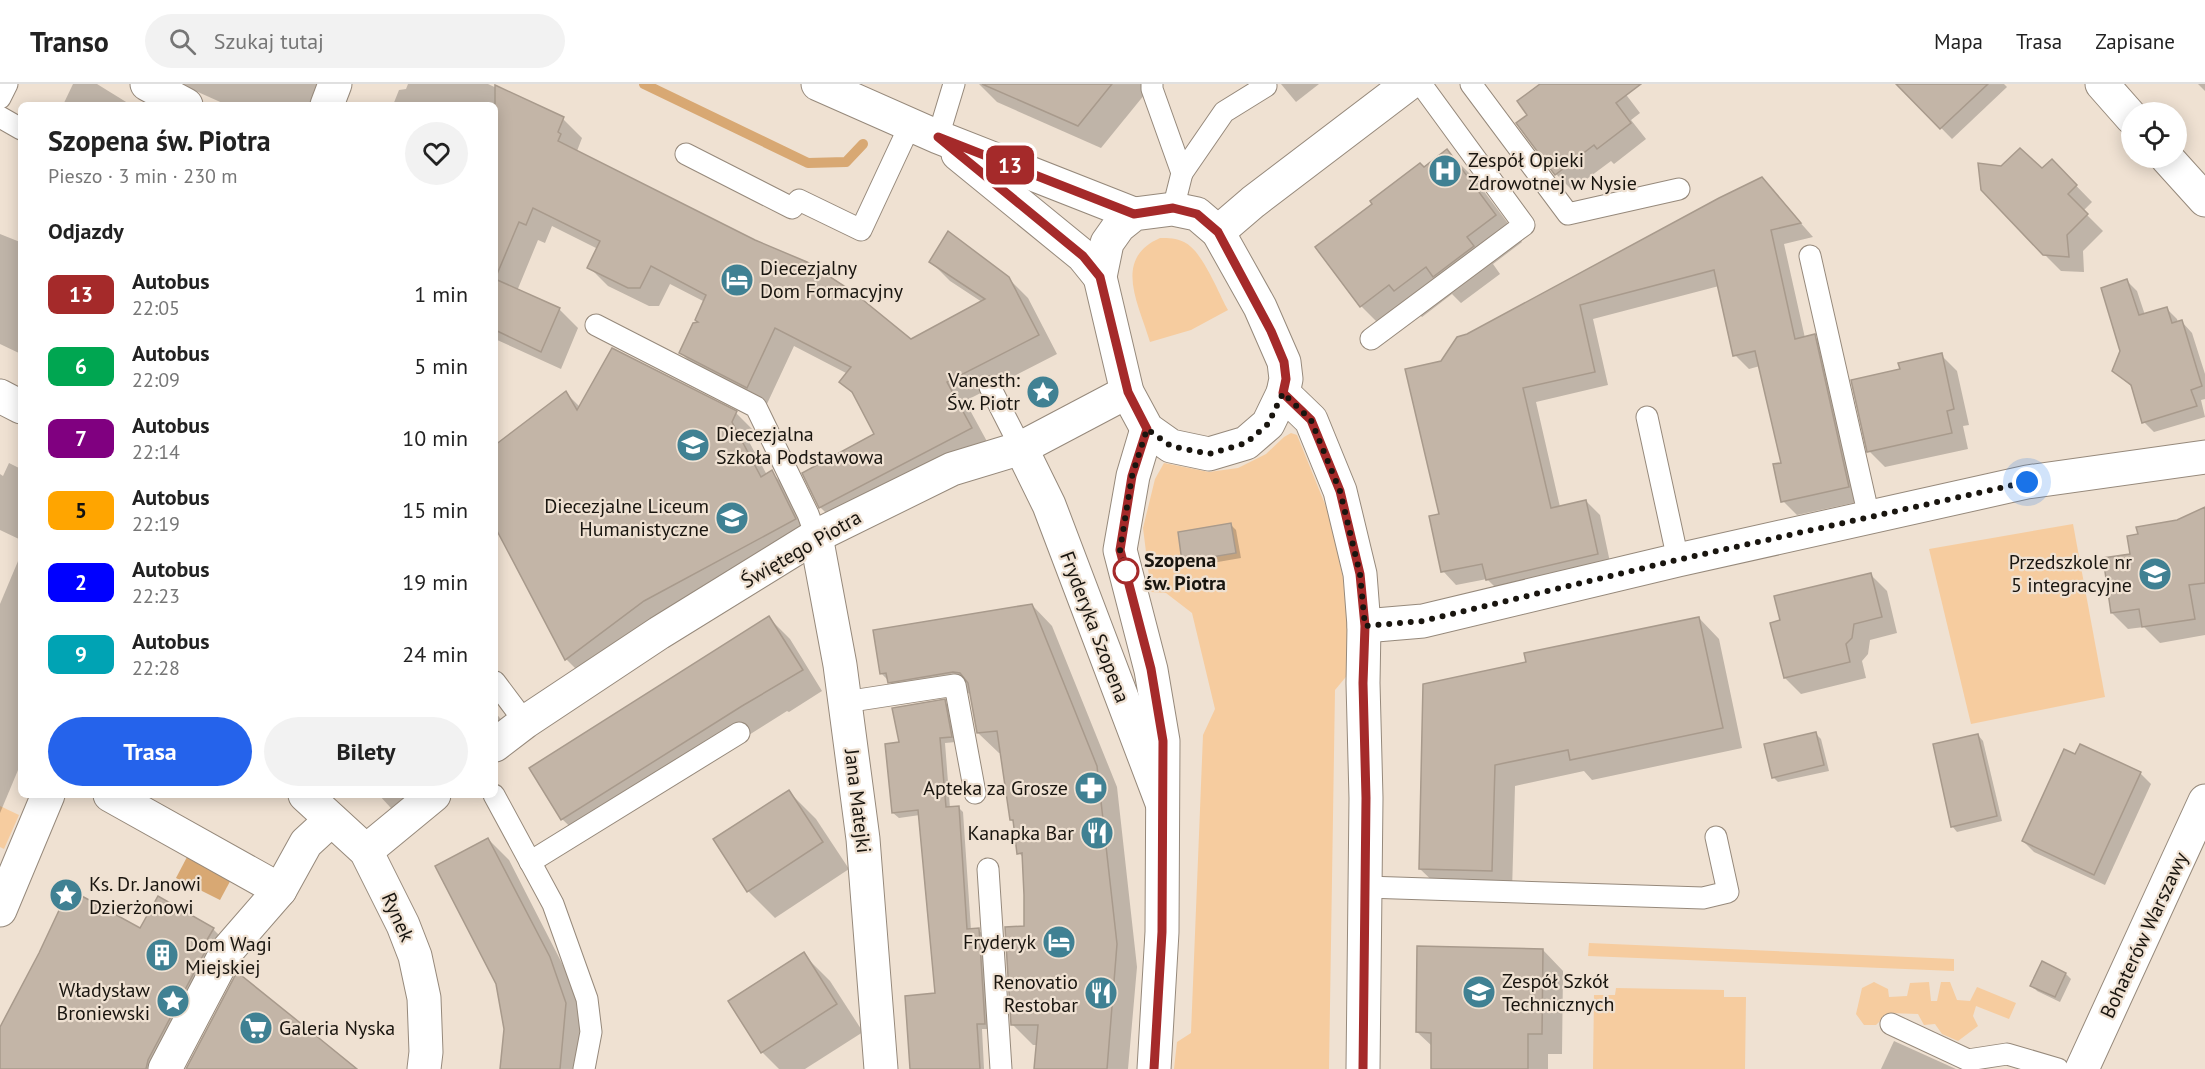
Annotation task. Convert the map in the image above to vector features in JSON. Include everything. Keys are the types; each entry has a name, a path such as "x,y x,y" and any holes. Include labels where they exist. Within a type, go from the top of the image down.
{"street":[{"path":"147,84 180,102"},
{"path":"328,102 335,84"},
{"path":"818,84 911,126 1134,214"},
{"path":"1218,232 1252,202 1408,84"},
{"path":"2102,84 2121,106"},
{"path":"911,126 1083,256 1100,277 1128,392 1147,429 1171,446 1209,454 1246,443 1268,424 1283,393 1286,379 1284,362 1260,307 1218,232 1197,214 1173,208 1134,214 1119,226 1107,243 1100,277"},
{"path":"2176,168 2205,200"},
{"name":"Świętego Piotra","path":"498,743 525,722 660,633 816,536 952,469 1021,448 1128,392"},
{"path":"1283,393 1311,420 1340,491 1360,574 1365,626 1366,887 1363,1069"},
{"path":"0,396 18,405"},
{"name":"Fryderyka Szopena","path":"1147,429 1132,476 1120,550 1151,669 1163,741 1162,932 1154,1069"},
{"name":"Fryderyka Szopena","path":"1021,448 1048,505 1164,808"},
{"path":"1365,626 1423,621 1677,560 2027,482 2205,457"},
{"name":"Jana Matejki","path":"816,536 840,665 867,880 881,1069"},
{"path":"0,910 47,798"},
{"path":"115,798 280,890"},
{"name":"Rynek","path":"308,798 366,851 403,925 415,956 424,998 426,1052 424,1069"},
{"path":"366,851 430,798"},
{"name":"Bohaterów Warszawy","path":"2082,1069 2205,801"},
{"path":"165,1069 227,951 280,890 306,843 331,820"}],"lane":[{"path":"0,98 7,84"},
{"path":"686,154 792,208 799,200 861,230 911,126 954,84"},
{"path":"1152,84 1152,90 1182,173"},
{"path":"1371,339 1524,225 1421,84"},
{"path":"1471,84 1568,214 1679,189"},
{"path":"1173,208 1182,173 1224,112 1266,86"},
{"path":"0,117 18,127"},
{"path":"1810,256 1869,517"},
{"path":"596,325 756,406 808,514 816,536"},
{"path":"990,387 1021,448"},
{"path":"1647,417 1677,560"},
{"path":"845,702 956,685 975,793"},
{"path":"498,686 525,722"},
{"path":"530,862 739,733"},
{"path":"496,798 553,904 587,999 591,1032 584,1069"},
{"path":"1366,887 1703,898 1728,892 1716,837"},
{"path":"988,869 1001,1069"},
{"path":"1891,1024 1968,1060 2007,1054 2058,1069"}],"shaded area":[{"path":"1160,238 1178,240 1191,246 1203,262 1228,310 1191,330 1150,342 1136,298 1133,270 1137,258 1145,247"},
{"path":"1291,433 1297,435 1329,514 1343,578 1349,626 1350,672 1335,690 1329,1069 1174,1069 1177,1042 1191,1033 1203,735 1215,709 1192,613 1166,593 1151,592 1143,528 1155,479 1164,463 1209,472 1238,468 1266,454"},
{"path":"2073,524 2105,697 1971,724 1929,549"},
{"path":"0,806 19,815 4,849 0,847"},
{"path":"197,838 241,861 220,900 176,878"},
{"path":"1589,943 1954,959 1954,971 1588,956"},
{"path":"1874,982 1888,989 1889,997 1907,996 1910,983 1929,982 1931,1001 1937,1001 1941,982 1950,982 1957,1000 1970,1001 1977,987 2016,1003 2009,1019 1976,1006 1973,1016 1978,1026 1958,1041 1942,1034 1935,1024 1924,1025 1918,1014 1888,1013 1876,1025 1864,1025 1856,1014 1862,988"},
{"path":"1616,988 1724,990 1724,997 1746,997 1745,1069 1593,1069 1594,995 1615,995"}],"building":[{"path":"982,84 1112,84 1078,126"},
{"path":"1540,84 1641,84 1616,103 1631,123 1597,149 1594,145 1555,175 1516,123 1527,115 1517,101"},
{"path":"1896,84 1988,84 1940,129"},
{"path":"495,85 564,117 558,132 561,134 558,141 755,240 807,262 852,291 911,339 985,299 929,262 948,231 1009,277 1039,335 947,382 972,428 819,508 802,473 874,434 852,392 839,382 851,367 775,328 747,388 679,353 693,323 698,322 695,320 706,295 651,266 640,288 628,288 587,268 600,241 533,208 526,225 519,222 498,272 498,102 495,102"},
{"path":"2020,148 2042,168 2052,159 2077,185 2068,194 2088,214 2067,235 2069,257 2043,255 1981,190 1978,163 2001,166"},
{"path":"1447,149 1496,215 1467,237 1474,246 1433,277 1426,267 1394,291 1389,285 1360,307 1315,247 1372,204 1370,201 1420,163 1424,167"},
{"path":"1762,177 1801,223 1771,230 1795,339 1815,334 1849,487 1781,502 1773,464 1781,463 1755,351 1733,356 1714,270 1580,305 1595,372 1523,388 1551,508 1586,500 1598,554 1486,580 1482,564 1441,572 1429,516 1439,514 1405,369 1441,361 1457,337 1467,334"},
{"path":"2127,279 2139,315 2167,307 2172,323 2182,320 2202,386 2191,390 2197,406 2142,423 2131,385 2112,371 2120,351 2101,288"},
{"path":"498,280 560,308 541,352 498,331"},
{"path":"612,348 737,411 732,422 761,477 772,470 796,519 644,601 565,660 498,533 498,443 566,391 577,410"},
{"path":"1942,353 1954,409 1947,411 1952,433 1867,452 1851,380 1900,369 1898,363"},
{"name":"Przedszkole nr 5 integracyjne","path":"2205,507 2205,583 2189,585 2195,619 2142,627 2139,609 2111,613 2103,558 2130,554 2127,536 2138,534 2136,527 2177,520"},
{"path":"1231,523 1236,553 1182,562 1178,532"},
{"path":"1871,573 1882,617 1854,624 1852,638 1846,644 1850,662 1784,678 1770,623 1780,620 1774,596"},
{"path":"1032,604 1097,766 1117,944 1107,1069 1034,1069 1038,1025 1011,1025 1005,927 1024,926 1022,853 1017,854 1013,820 1010,820 997,731 977,733 968,683 960,673 953,672 888,683 886,673 880,674 873,630"},
{"path":"769,616 803,670 561,820 529,768"},
{"path":"1699,617 1723,728 1570,760 1568,750 1495,765 1492,871 1419,869 1423,684 1526,662 1524,653"},
{"path":"945,699 952,737 940,738 946,807 959,806 967,929 979,928 985,1024 977,1024 980,1069 910,1069 905,996 935,993 918,810 892,813 885,744 899,742 892,708"},
{"path":"1816,732 1824,765 1772,778 1764,744"},
{"path":"1978,734 1997,816 1951,827 1933,744"},
{"path":"2080,744 2141,772 2094,875 2022,841 2064,749 2075,754"},
{"path":"789,790 823,842 747,892 713,839"},
{"path":"488,838 550,957 566,1003 560,1069 500,1069 504,1029 496,984 435,866"},
{"path":"69,889 140,928 158,896 214,928 204,945 207,948 148,1060 146,1069 0,1069 0,1027"},
{"name":"Zespół Szkół Technicznych","path":"1417,946 1543,949 1542,1034 1528,1034 1528,1069 1431,1069 1431,1033 1416,1032"},
{"path":"804,952 837,1004 761,1053 728,1001"},
{"path":"2042,961 2066,973 2055,997 2030,986"},
{"name":"Galeria Nyska","path":"237,972 309,1030 357,1069 186,1069"}],"waterway":[{"path":"644,84 808,163 846,162 863,144"}],"bus line":[{"name":"13","path":"1154,1069 1162,932 1163,741 1151,669 1120,550 1132,476 1147,429 1128,392 1100,277 1083,256 1047,229 938,137 1134,214 1173,208 1197,214 1218,232 1271,331 1284,362 1286,379 1283,393 1311,420 1340,491 1360,574 1365,626 1363,683 1366,965 1363,1069"}],"place":[{"name":"Zespół Opieki Zdrowotnej w Nysie","path":"1445,171"},
{"name":"Diecezjalny Dom Formacyjny","path":"737,280"},
{"name":"Vanesth: Św. Piotr","path":"1043,392"},
{"name":"Diecezjalna Szkoła Podstawowa","path":"693,445"},
{"name":"Diecezjalne Liceum Humanistyczne","path":"732,518"},
{"name":"Szopena św. Piotra","path":"1126,571"},
{"name":"Przedszkole nr 5 integracyjne","path":"2155,574"},
{"name":"Apteka za Grosze","path":"1091,788"},
{"name":"Kanapka Bar","path":"1097,833"},
{"name":"Ks. Dr. Janowi Dzierżonowi","path":"66,895"},
{"name":"Fryderyk","path":"1059,942"},
{"name":"Dom Wagi Miejskiej","path":"162,955"},
{"name":"Zespół Szkół Technicznych","path":"1479,992"},
{"name":"Renovatio Restobar","path":"1101,993"},
{"name":"Władysław Broniewski","path":"173,1001"},
{"name":"Galeria Nyska","path":"256,1028"}],"route":[{"path":"1126,571 1120,550 1132,476 1147,429 1171,446 1209,454 1246,443 1268,424 1283,393 1311,420 1340,491 1360,574 1365,626 1423,621 1677,560 2027,482"}]}
